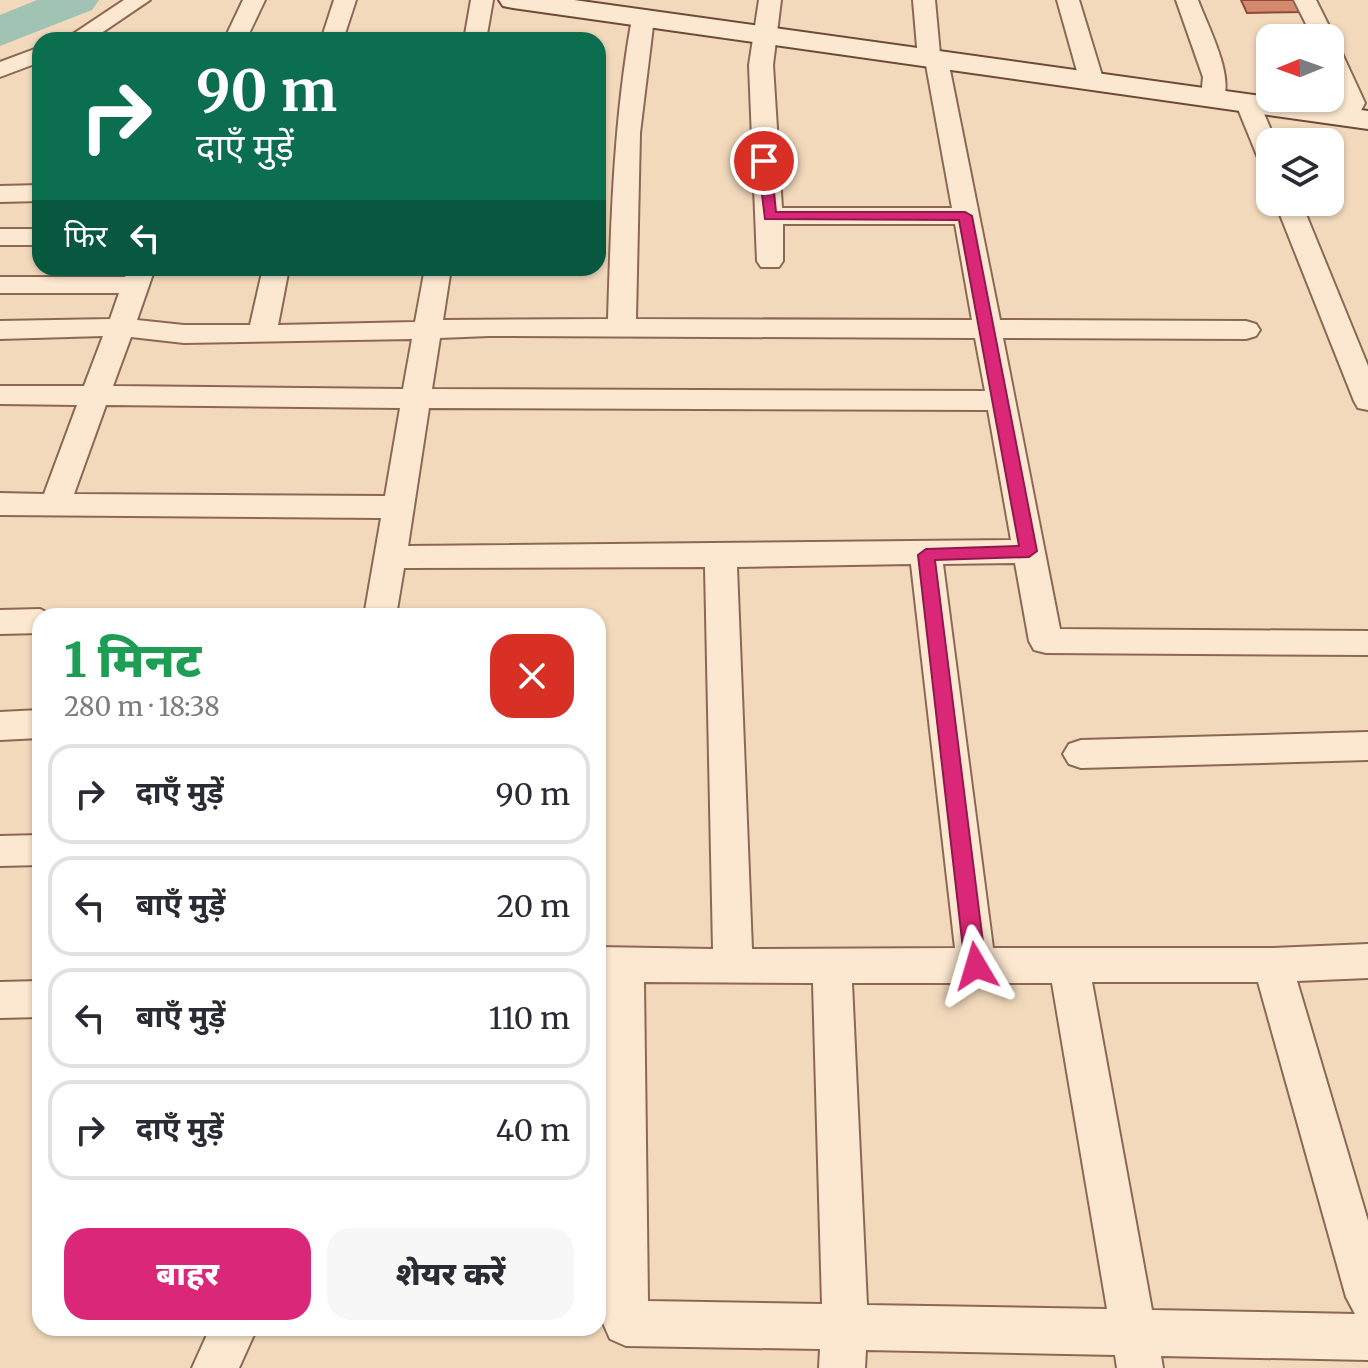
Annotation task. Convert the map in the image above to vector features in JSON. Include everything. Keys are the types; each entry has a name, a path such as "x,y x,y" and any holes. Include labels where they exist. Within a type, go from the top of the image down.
{"main road":[{"path":"513,0 1358,118"}],"street":[{"path":"88,32 139,0"},
{"path":"239,32 254,0"},
{"path":"335,32 345,0"},
{"path":"476,32 482,0"},
{"path":"770,0 761,65 770,261"},
{"path":"924,0 1046,641 1368,643"},
{"path":"1068,0 1092,82"},
{"path":"1187,0 1215,77 1213,99"},
{"path":"1305,0 1317,24"},
{"path":"622,327 625,202 637,48 643,18"},
{"path":"0,70 32,57"},
{"path":"1344,83 1358,118"},
{"path":"1248,104 1258,128"},
{"path":"0,194 32,193"},
{"path":"770,216 965,216"},
{"path":"1294,216 1368,401"},
{"path":"0,237 32,237"},
{"path":"262,333 274,276"},
{"path":"381,608 437,276"},
{"path":"0,285 139,277 55,505"},
{"path":"0,330 121,327 184,334 622,327 1246,330"},
{"path":"0,395 416,396 769,403 1000,400"},
{"path":"0,504 398,507"},
{"path":"390,557 926,555 1029,551"},
{"path":"926,555 976,966"},
{"path":"721,556 733,966"},
{"path":"0,622 32,621"},
{"path":"0,726 32,724"},
{"path":"1081,754 1368,746"},
{"path":"0,851 32,850"},
{"path":"1368,961 1273,965 611,965 612,1141 626,1323 844,1347 1137,1350 1368,1337"},
{"path":"1069,965 1137,1350"},
{"path":"1273,965 1368,1297"},
{"path":"832,966 844,1347"},
{"path":"0,1000 32,999"},
{"path":"215,1368 230,1336"}],"building":[{"path":"1241,0 1298,0 1304,12 1247,13"}],"waterway":[{"path":"0,32 76,0"}],"route":[{"path":"764,161 770,216 965,216 1029,551 926,555 976,966"}]}
